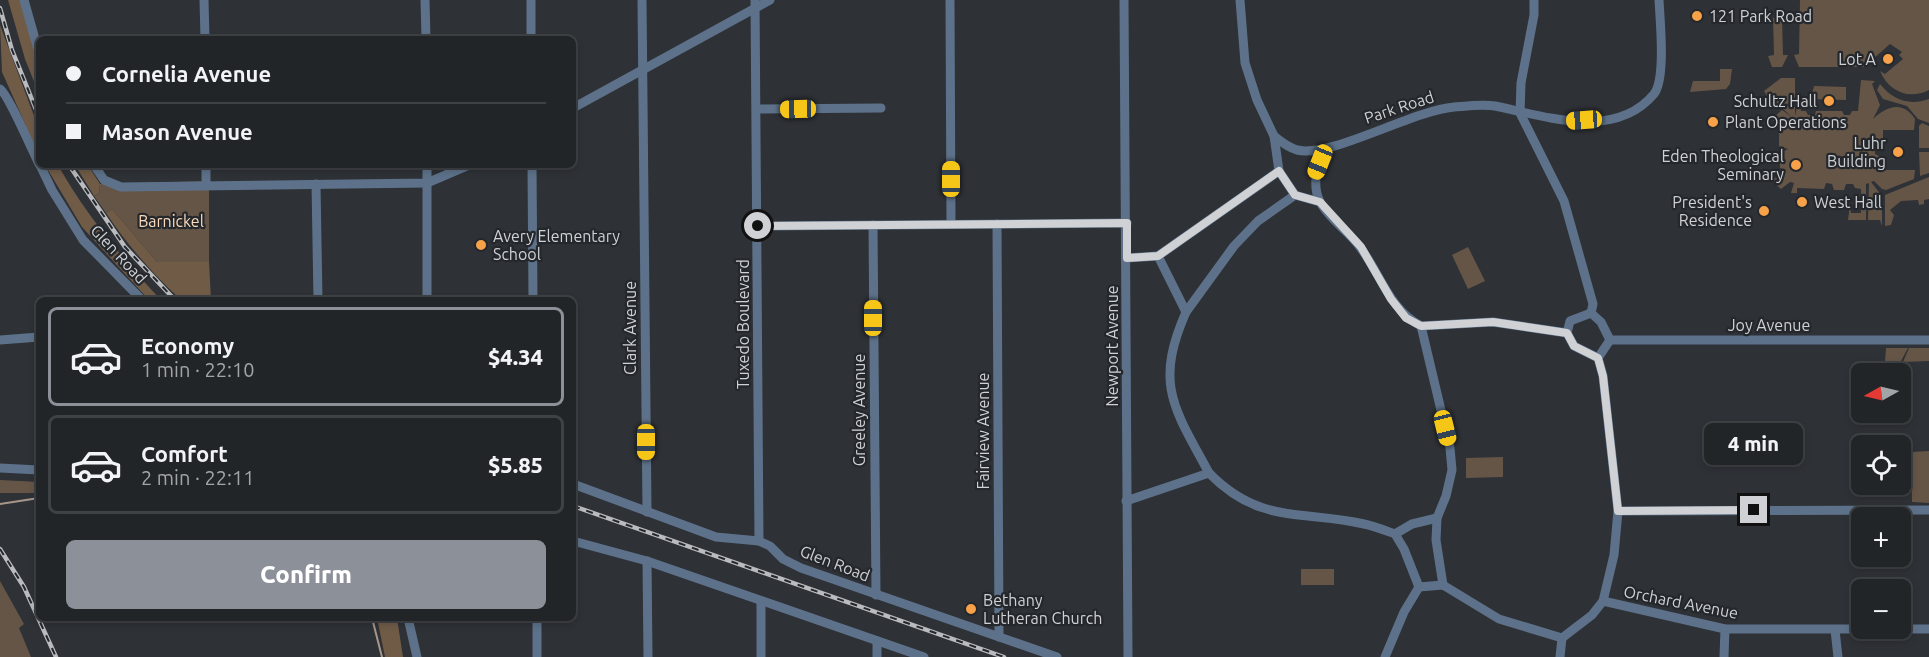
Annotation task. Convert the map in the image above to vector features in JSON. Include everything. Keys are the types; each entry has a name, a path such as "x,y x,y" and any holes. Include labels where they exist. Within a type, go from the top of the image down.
{"street":[{"path":"24,0 36,42"},
{"path":"204,0 205,36"},
{"path":"426,0 426,36"},
{"path":"531,0 531,36"},
{"name":"Clark Avenue","path":"642,0 647,512"},
{"path":"576,106 755,4 770,0"},
{"path":"950,0 951,224"},
{"name":"Newport Avenue","path":"1124,0 1128,657"},
{"path":"1240,0 1245,63 1257,100 1274,136 1279,171 1295,195 1320,202 1361,247 1406,318 1421,326 1493,322 1567,333"},
{"path":"1534,0 1534,15 1521,83 1520,113 1564,201 1593,304 1591,313"},
{"name":"Park Road","path":"1274,136 1298,150 1325,149 1435,110 1492,106 1565,122 1623,117 1655,93 1660,71 1659,0"},
{"name":"Tuxedo Boulevard","path":"755,4 759,541"},
{"name":"Glen Road","path":"0,89 6,93 16,121 36,158"},
{"path":"757,110 881,108"},
{"path":"1320,202 1315,174 1325,149"},
{"name":"Glen Road","path":"41,168 83,240 138,297"},
{"path":"96,168 109,184 121,187 427,183 462,168"},
{"path":"206,168 206,185"},
{"path":"427,168 427,297"},
{"path":"532,168 533,297"},
{"path":"1127,258 1158,256 1279,171"},
{"path":"316,184 318,297"},
{"path":"1295,195 1258,221 1234,246 1186,312 1172,344 1168,382 1176,408 1209,473 1252,505 1272,513 1364,524 1395,534 1404,549 1419,587"},
{"path":"758,226 1127,223"},
{"name":"Fairview Avenue","path":"997,224 999,637"},
{"name":"Greeley Avenue","path":"873,225 876,595"},
{"path":"1158,256 1186,312"},
{"path":"1591,313 1570,321 1567,333 1574,346 1598,358 1603,376 1618,511 1614,555 1603,601"},
{"path":"1591,313 1601,322 1610,340 1598,358"},
{"path":"1421,326 1450,448 1452,470 1446,496 1437,518 1436,540 1443,585"},
{"path":"0,340 36,337"},
{"name":"Joy Avenue","path":"1610,340 1929,340"},
{"path":"0,468 36,470"},
{"path":"1126,501 1209,473"},
{"path":"576,485 716,537 759,541"},
{"path":"1618,511 1929,510"},
{"path":"1395,534 1412,524 1437,518"},
{"name":"Glen Road","path":"759,541 770,546 783,559 801,568 1057,657"},
{"path":"576,542 648,561 924,657"},
{"path":"648,561 648,657"},
{"path":"1419,587 1443,585 1500,619 1562,638 1560,657"},
{"path":"1385,657 1404,612 1419,587"},
{"path":"760,601 761,657"},
{"name":"Orchard Avenue","path":"1562,638 1592,615 1603,601 1725,629 1929,629"},
{"path":"409,621 417,657"},
{"path":"537,621 537,657"},
{"path":"1724,657 1725,629"},
{"path":"1835,630 1838,657"},
{"path":"877,641 877,657"}],"green space":[{"path":"1800,0 1929,0 1929,90 1907,94 1894,89 1889,84 1880,71 1885,74 1903,59 1899,55 1902,52 1890,44 1873,59 1875,65 1870,62 1864,67 1799,67 1794,55 1799,54"},
{"path":"1773,18 1782,18 1783,55 1788,55 1782,67 1772,67 1768,56 1774,55"},
{"path":"1720,69 1732,69 1730,84 1726,89 1690,92 1693,81 1720,81"},
{"path":"1781,78 1795,78 1795,103 1773,105 1764,91"},
{"path":"1861,80 1875,81 1872,84 1880,105 1873,119 1889,108 1900,107 1915,119 1914,130 1883,130 1883,142 1875,147 1875,154 1883,158 1883,170 1915,170 1914,179 1886,190 1874,181 1871,182 1882,196 1882,226 1880,220 1868,220 1869,183 1866,184 1866,220 1848,220 1850,205 1851,213 1861,213 1861,189 1855,188 1853,184 1846,184 1844,190 1834,190 1832,184 1826,183 1824,189 1797,188 1797,193 1791,193 1794,183 1790,182 1781,189 1773,181 1773,178 1784,178 1784,169 1780,168 1780,153 1788,149 1779,146 1779,130 1785,130 1785,121 1773,121 1773,118 1782,110 1792,117 1783,109 1786,106 1795,107 1795,116 1797,107 1800,107 1801,111 1806,111 1808,115 1815,115 1816,111 1842,111 1844,115 1850,115 1852,111 1858,111"},
{"path":"1880,84 1896,98 1908,102 1929,99 1929,123 1918,119 1907,106 1883,99 1877,90"},
{"path":"1814,86 1846,87 1846,100 1811,99"},
{"path":"1922,123 1929,126 1929,148 1919,148 1919,126"},
{"path":"1919,152 1929,152 1929,173 1920,176"},
{"path":"1929,177 1929,199 1919,205 1918,200 1901,201 1890,210 1894,215 1891,225 1885,226 1885,195"},
{"name":"Barnickel","path":"209,181 209,262 157,262 112,209 106,213 94,196 99,193 100,184"},
{"path":"1468,247 1485,281 1468,289 1452,255"},
{"path":"1886,348 1908,348 1901,361 1885,361"},
{"path":"1909,348 1929,348 1929,361 1903,362"},
{"path":"1929,451 1929,503 1912,502 1911,452"},
{"path":"1503,457 1503,477 1466,478 1466,458"},
{"path":"0,480 36,482 36,493 0,493"},
{"path":"1301,569 1334,569 1334,585 1301,585"},
{"path":"0,581 24,624 19,628 31,657 0,657"}],"shaded area":[{"path":"8,0 20,0 36,53 36,86 25,59"},
{"path":"0,25 36,121 36,148 2,72"},
{"path":"47,168 60,168 105,236 158,297 146,297 82,227"},
{"path":"77,168 90,168 100,184 99,193 94,196"},
{"path":"112,209 157,262 209,262 211,297 178,297 132,248 106,213"},
{"path":"378,621 397,621 403,657 385,657"}],"waterway":[{"path":"0,504 36,498"},
{"path":"373,621 382,657"}],"railway":[{"path":"0,8 12,50 36,110"},
{"path":"71,168 125,247 172,297"},
{"path":"576,507 1004,657"},
{"path":"0,549 24,587 36,613"},
{"path":"40,621 56,657"}],"place":[{"name":"121 Park Road","path":"1697,16"},
{"name":"Lot A","path":"1888,59"},
{"name":"Schultz Hall","path":"1829,101"},
{"name":"Plant Operations","path":"1713,122"},
{"name":"Luhr Building","path":"1898,152"},
{"name":"Eden Theological Seminary","path":"1796,165"},
{"name":"West Hall","path":"1802,202"},
{"name":"President's Residence","path":"1764,211"},
{"name":"Avery Elementary School","path":"481,245"},
{"name":"Bethany Lutheran Church","path":"971,609"}],"route":[{"path":"758,226 1127,223 1127,258 1158,256 1279,171 1295,195 1320,202 1361,247 1391,299 1406,318 1421,326 1459,322 1493,322 1567,333 1574,346 1585,354 1598,358 1603,376 1618,511 1754,510"}]}
